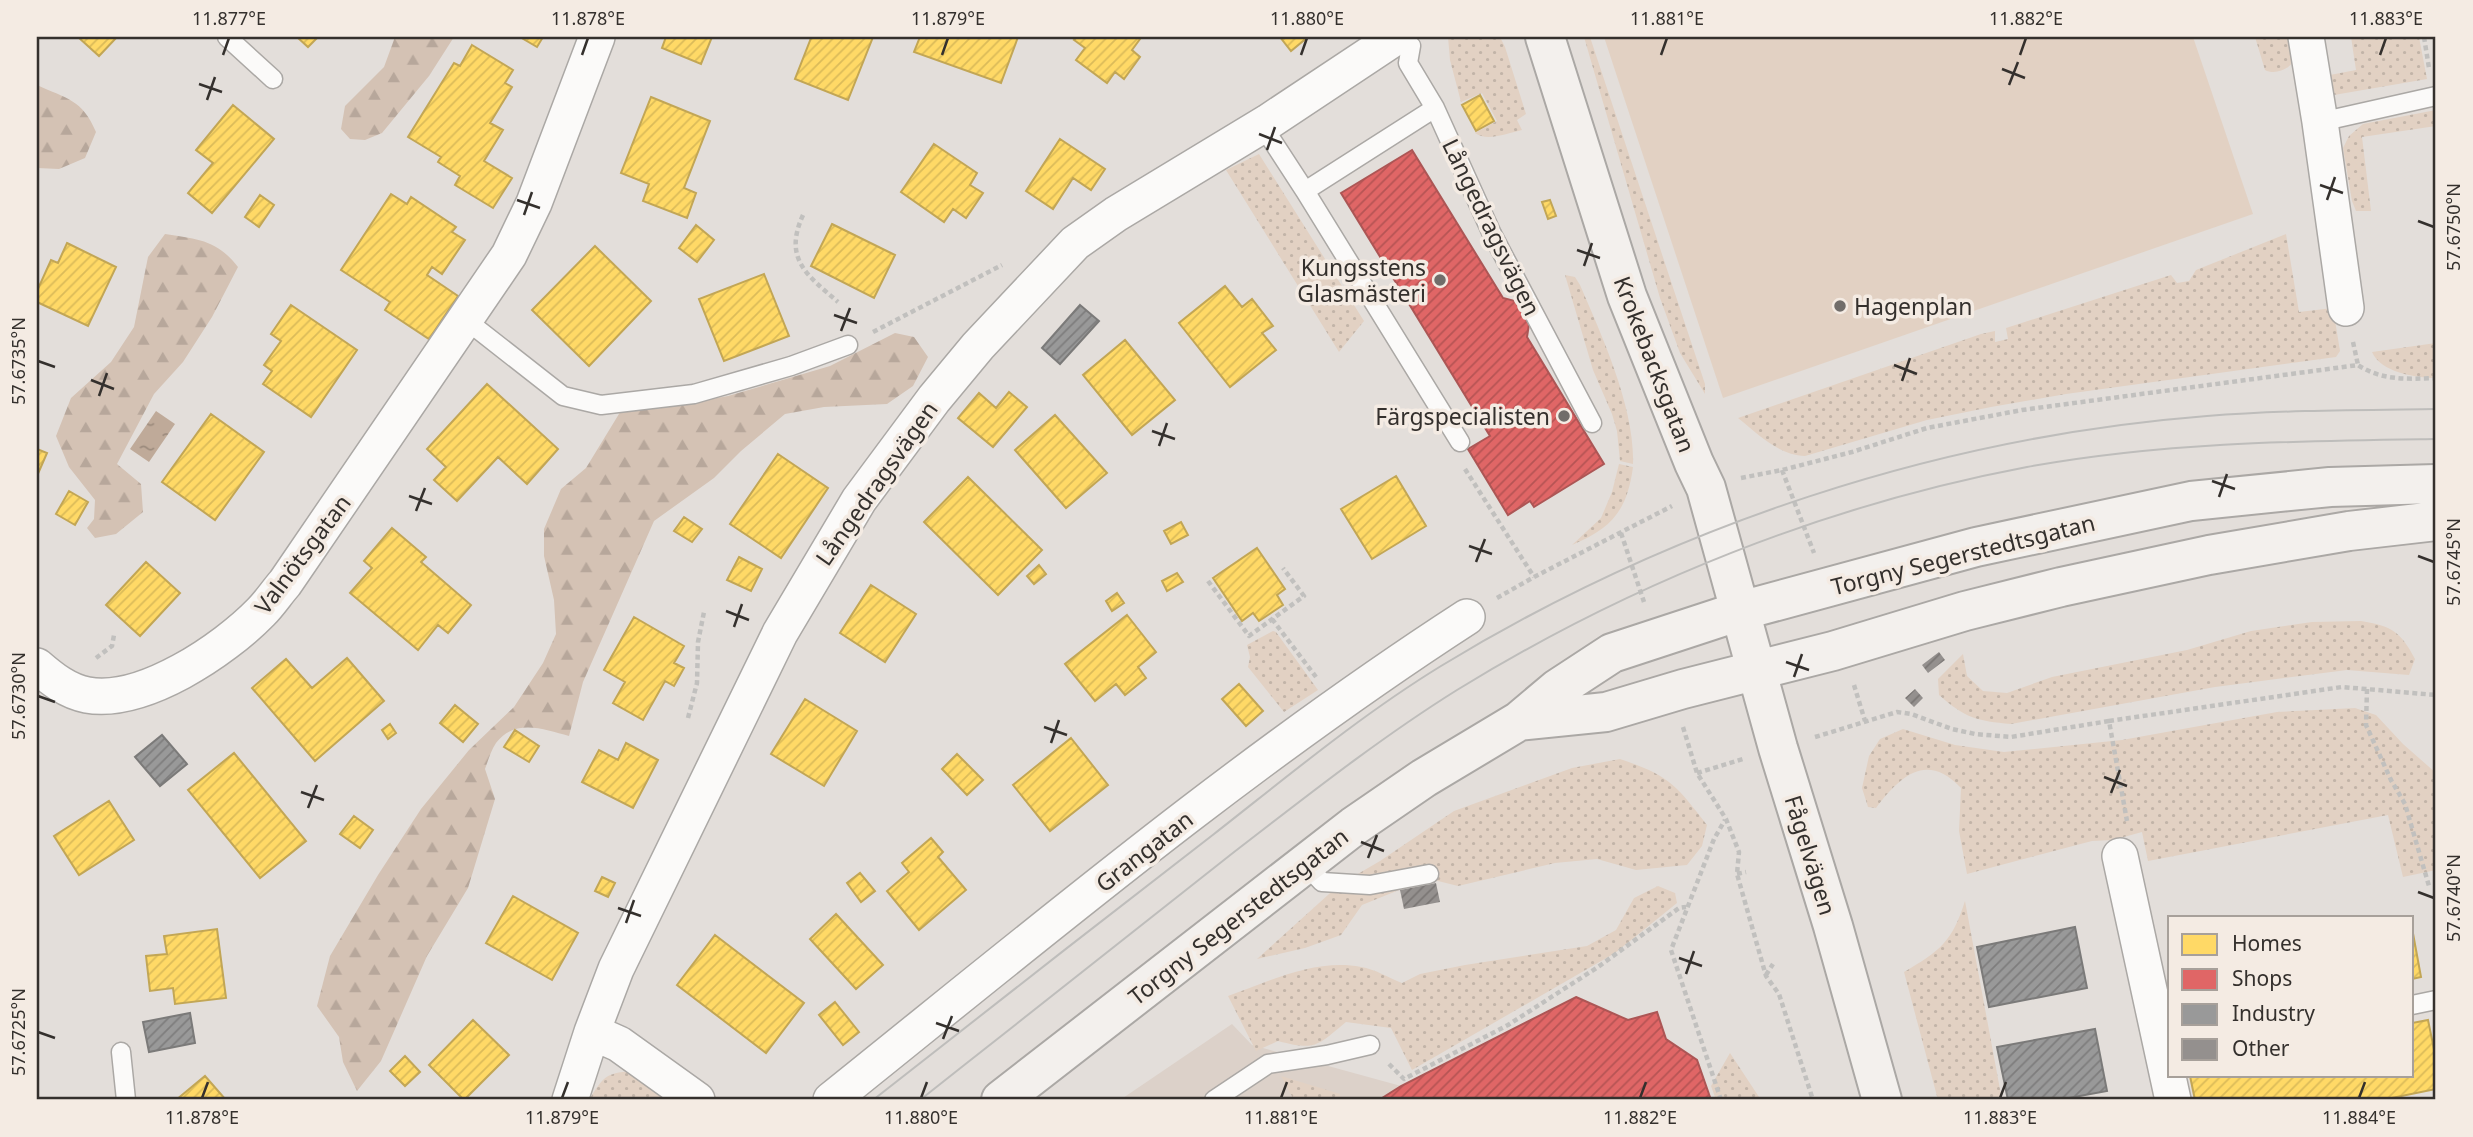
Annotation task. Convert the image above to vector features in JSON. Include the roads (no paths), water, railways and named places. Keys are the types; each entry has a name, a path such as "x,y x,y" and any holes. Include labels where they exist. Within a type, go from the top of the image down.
{"street":[{"name":"Valnötsgatan","path":"37,666 56,683 86,695 126,693 172,675 209,655 261,612 285,583 466,320 522,231 597,37"},
{"name":"Krokebacksgatan","path":"1545,37 1627,296 1693,463 1706,488 1740,611"},
{"path":"2306,37 2346,308"},
{"name":"Långedragsvägen","path":"570,1100 592,1032 617,969 780,633 865,491 934,399 978,346 1075,243 1116,214 1262,125 1395,38"},
{"name":"Torgny Segerstedtsgatan","path":"1001,1100 1354,826 1519,721 1557,690 1612,653 1740,611 1976,547 2191,501 2330,487 2436,484"},
{"name":"Torgny Segerstedtsgatan","path":"1519,721 1606,712 1833,651 1965,611 2208,555 2349,531 2436,521"},
{"name":"Fågelvägen","path":"1740,611 1882,1100"},
{"name":"Grangatan","path":"831,1100 1138,854 1337,705 1467,617"},
{"path":"2120,856 2167,1054"},
{"path":"592,1032 619,1044 697,1100"},
{"path":"2170,1078 2173,1100"}],"lane":[{"path":"227,37 274,79"},
{"name":"Långedragsvägen","path":"1395,38 1411,46 1408,63 1435,108 1492,234 1592,422"},
{"path":"2320,122 2436,96"},
{"path":"1306,191 1435,108"},
{"path":"1262,125 1306,191 1460,442"},
{"path":"466,320 563,396 601,405 694,394 791,366 848,345"},
{"path":"1306,865 1322,882 1370,885 1429,874"},
{"path":"2414,1005 2436,1000"},
{"path":"1214,1100 1268,1064 1370,1045"},
{"path":"121,1052 126,1100"}],"water":[{"path":"156,411 175,424 149,462 130,449"}],"tram line":[{"path":"873,1100 1297,768 1382,705 1441,666 1529,616 1620,571 1714,531 1809,496 1907,467 2006,444 2106,427 2207,416 2293,411 2436,409"},
{"path":"920,1100 1229,856 1398,729 1523,651 1661,582 1804,526 1952,483 2027,467 2130,452 2231,444 2436,439"}],"place":[{"name":"Kungsstens Glasmästeri","path":"1440,280"},
{"name":"Hagenplan","path":"1840,306"},
{"name":"Färgspecialisten","path":"1564,416"}]}
